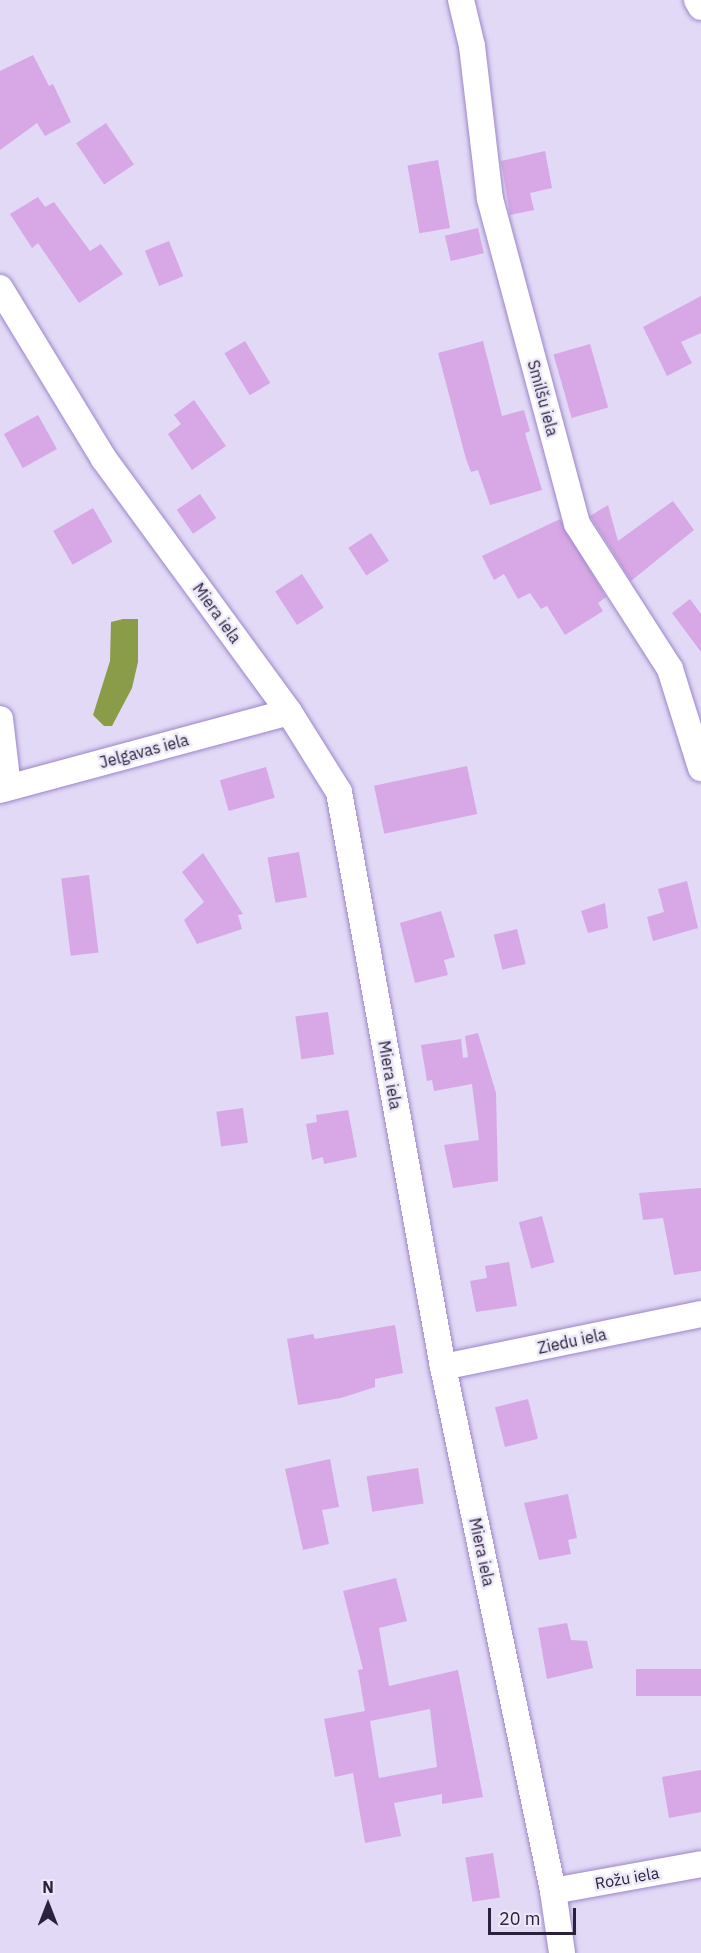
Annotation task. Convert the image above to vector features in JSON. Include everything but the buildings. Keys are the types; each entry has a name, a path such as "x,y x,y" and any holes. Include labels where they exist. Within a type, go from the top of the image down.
{"street":[{"name":"Smilšu iela","path":"461,0 472,46 490,199 577,524 670,669 701,768"},
{"path":"697,0 701,8"},
{"name":"Miera iela","path":"0,288 104,459 289,712 339,792 443,1367 552,1891 562,1953"},
{"name":"Jelgavas iela","path":"4,788 289,712"},
{"path":"0,719 4,788"},
{"name":"Ziedu iela","path":"443,1367 701,1314"},
{"name":"Rožu iela","path":"552,1891 701,1864"}],"shaded area":[{"path":"138,619 138,662 132,688 112,726 104,726 93,715 110,661 111,622"}]}
